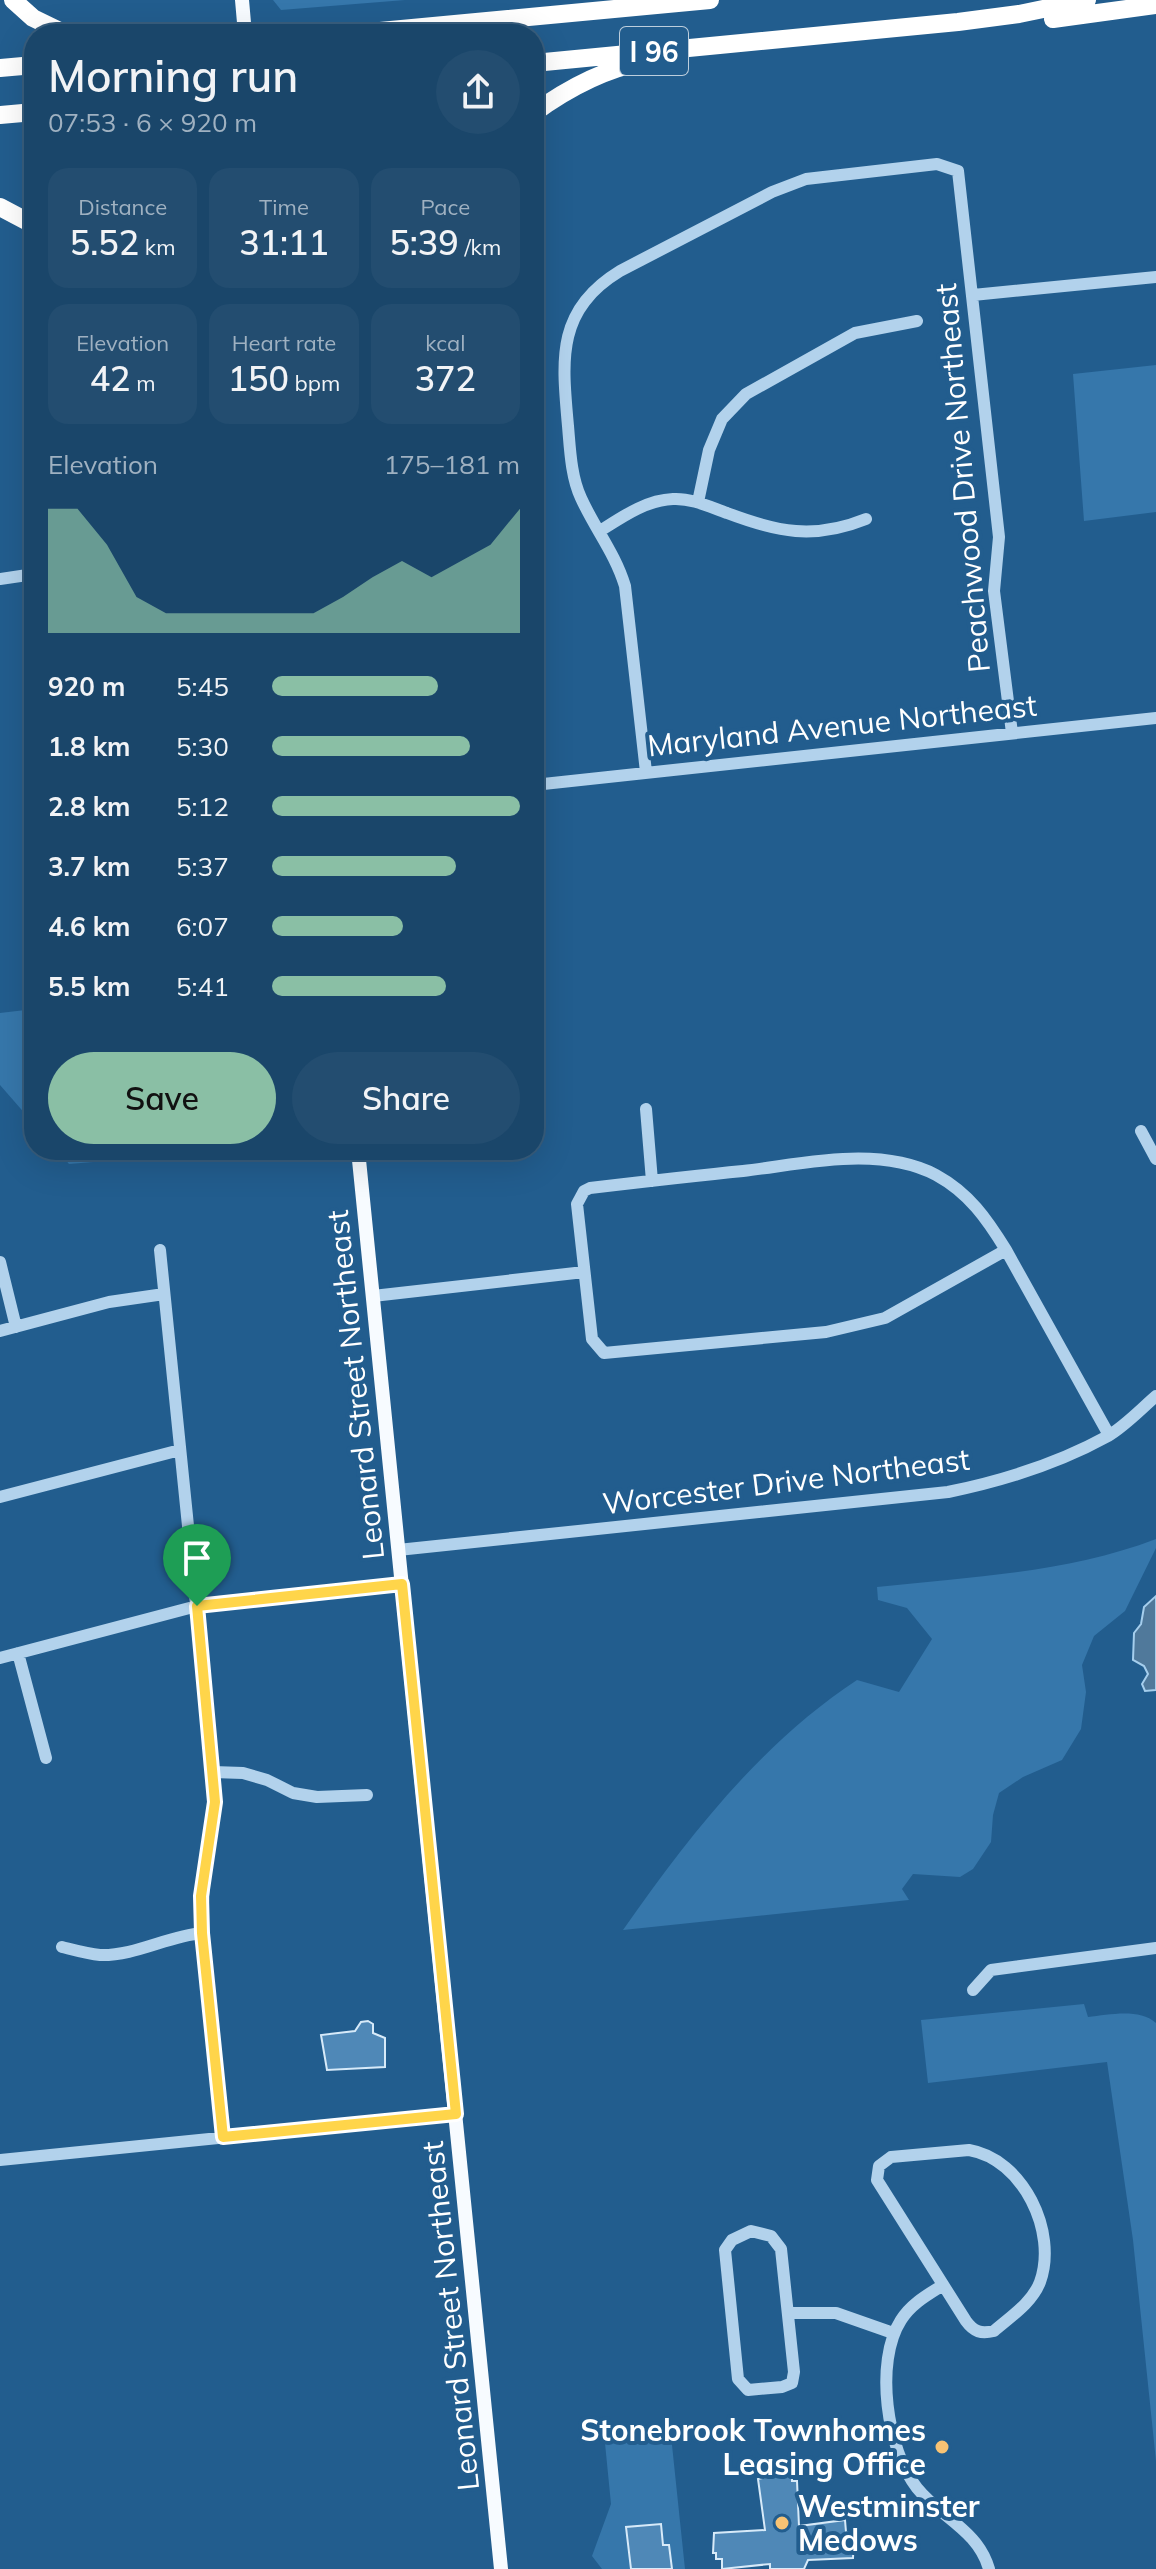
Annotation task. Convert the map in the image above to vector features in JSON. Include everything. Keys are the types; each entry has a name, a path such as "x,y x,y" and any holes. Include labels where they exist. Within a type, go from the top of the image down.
{"highway":[{"path":"13,0 33,18 45,24"},
{"name":"I 96","path":"454,24 710,0"},
{"name":"I 96","path":"544,62 958,22 1087,0"},
{"path":"958,22 1053,19 1156,5"},
{"path":"544,106 562,93 615,69 773,39"},
{"path":"0,68 24,66"},
{"path":"0,115 24,113"},
{"path":"0,207 24,220"}],"main road":[{"path":"242,2 244,24"},
{"name":"Leonard Street Northeast","path":"359,1160 501,2569"}],"street":[{"name":"Peachwood Drive Northeast","path":"600,531 580,496 575,476 562,360 568,331 579,306 597,285 772,192 806,179 937,164 958,171 999,537 994,591 1012,733"},
{"path":"973,295 1156,277"},
{"path":"698,502 709,450 722,419 746,394 855,333 917,321"},
{"path":"646,772 625,586 617,561 600,531 657,501 676,498 698,502 767,528 791,533 820,531 866,519"},
{"path":"0,579 24,575"},
{"name":"Maryland Avenue Northeast","path":"544,784 1156,718"},
{"path":"646,1109 652,1181"},
{"path":"1141,1131 1156,1159"},
{"path":"1006,1250 885,1318 864,1324 826,1332 604,1353 592,1339 577,1204 584,1191 845,1159 888,1162 920,1169 963,1192 978,1208 1006,1250 1109,1435"},
{"path":"160,1250 213,1772 213,1820 201,1896 202,1933 223,2137"},
{"path":"0,1262 16,1327"},
{"path":"373,1296 584,1272"},
{"path":"0,1331 109,1302 164,1294"},
{"name":"Worcester Drive Northeast","path":"398,1550 948,1492 984,1485 1031,1469 1109,1435 1156,1396"},
{"path":"0,1497 180,1450"},
{"path":"0,1658 197,1606 402,1584"},
{"path":"18,1653 46,1758"},
{"path":"213,1772 243,1773 267,1780 293,1793 317,1797 367,1795"},
{"path":"62,1947 100,1955 202,1933"},
{"path":"973,1990 991,1970 1156,1948"},
{"path":"0,2160 456,2114"},
{"path":"947,2151 978,2152 999,2161 1021,2184 1036,2211 1046,2255 1039,2285 1023,2307 994,2331 977,2333 971,2328 943,2285 877,2180 879,2166 891,2157 947,2151"},
{"path":"751,2231 771,2236 779,2243 788,2313 794,2372 792,2383 752,2390 743,2387 738,2379 725,2254 729,2243 751,2231"},
{"path":"943,2285 912,2306 893,2333 889,2353 889,2422 898,2456 925,2498 969,2533 989,2569"},
{"path":"788,2313 836,2313 893,2333"}],"shaded area":[{"path":"273,0 405,0 281,10"},
{"path":"1156,365 1156,512 1084,521 1073,374"},
{"path":"24,1010 24,1113 0,1085 0,1013"},
{"path":"66,1160 117,1160 69,1164"},
{"path":"1156,1539 1156,1548 1125,1611 1094,1636 1082,1665 1086,1692 1081,1729 1062,1760 1023,1777 999,1793 991,1842 973,1869 960,1877 913,1874 902,1889 909,1900 623,1930 700,1826 789,1733 857,1680 899,1692 932,1639 907,1608 878,1600 877,1587 1053,1566"},
{"path":"1156,1596 1156,1690 1145,1691 1142,1684 1148,1674 1144,1666 1133,1660 1134,1633 1141,1624 1144,1607"},
{"path":"1084,2004 1088,2017 1133,2014 1156,2023 1156,2461 1133,2240 1107,2062 928,2083 921,2020"},
{"path":"670,2426 685,2569 602,2569 592,2556 611,2504 604,2433"}],"building":[{"path":"361,2022 373,2024 373,2033 385,2038 385,2067 327,2070 321,2035 355,2031"},
{"name":"Westminster Medows","path":"792,2476 792,2481 797,2481 799,2526 845,2520 846,2532 851,2532 854,2537 853,2558 808,2560 804,2569 770,2569 770,2564 722,2569 722,2559 716,2559 716,2553 713,2553 714,2533 765,2530 758,2479"},
{"path":"661,2524 663,2545 669,2545 672,2569 631,2569 626,2527"}],"place":[{"name":"Stonebrook Townhomes Leasing Office","path":"942,2447"},
{"name":"Westminster Medows","path":"782,2523"}],"route":[{"path":"402,1584 456,2114 223,2137 202,1933 201,1896 215,1802 197,1606 402,1584"}]}
